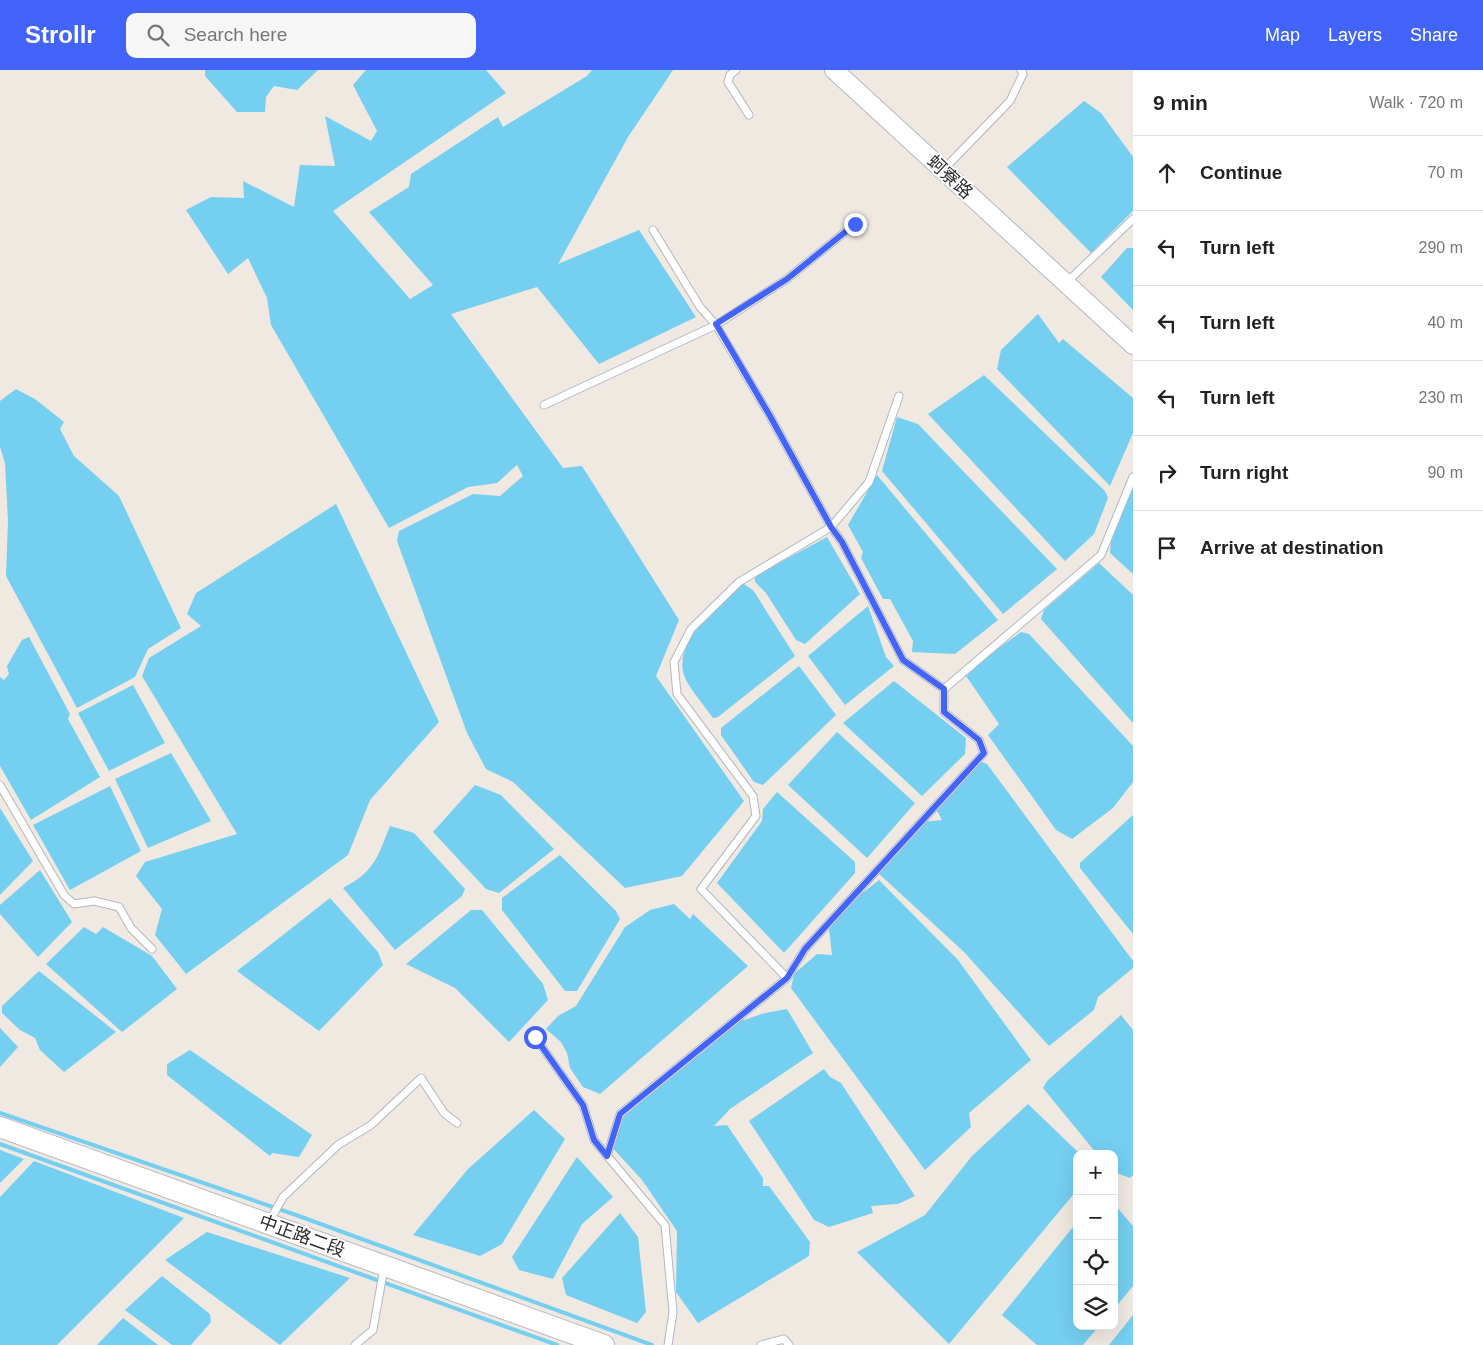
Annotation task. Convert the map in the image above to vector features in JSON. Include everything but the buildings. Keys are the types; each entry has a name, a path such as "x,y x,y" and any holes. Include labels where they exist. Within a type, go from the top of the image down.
{"main road":[{"name":"中正路二段","path":"0,1127 604,1345"}],"street":[{"name":"蚵寮路","path":"834,70 1133,345"}],"lane":[{"path":"736,70 730,75 728,82 749,115"},
{"path":"942,170 1010,100 1023,74 1021,70"},
{"path":"1066,284 1133,219"},
{"path":"544,405 716,324 787,279 855,224"},
{"path":"653,230 700,307 716,324 770,416 831,527 842,542 903,660 944,689"},
{"path":"787,978 701,889 756,816 753,796 677,694 674,662 691,629 739,582 831,527 869,482 899,396"},
{"path":"607,1156 620,1114 787,978 805,949 984,753 979,740 944,712 944,689 1101,554 1133,477"},
{"path":"0,785 64,895 74,904 94,901 119,907 131,928 152,949"},
{"path":"535,1037 583,1105 594,1140 665,1225 673,1312 668,1345"},
{"path":"268,1224 283,1197 338,1145 371,1125 421,1078 444,1113 457,1123"},
{"path":"356,1345 373,1330 384,1266"},
{"path":"761,1345 784,1339 789,1345"}],"water":[{"path":"205,70 318,70 297,90 274,86 266,97 265,112 237,112 205,76"},
{"path":"366,70 486,70 506,93 333,211 410,299 433,285 369,212 409,187 411,174 498,117 503,127 587,76 592,70 673,70 628,137 558,264 639,230 696,317 599,364 537,287 451,314 563,468 582,466 679,620 656,676 744,801 682,876 625,888 513,782 486,769 467,733 397,541 399,531 473,494 500,496 523,476 517,465 497,483 468,487 389,528 271,325 267,298 248,258 228,274 186,210 211,197 244,198 243,181 294,207 300,165 335,166 325,116 371,141 377,131 353,85"},
{"path":"1084,101 1101,113 1133,157 1133,211 1091,253 1007,167"},
{"path":"1127,248 1133,248 1133,310 1101,277"},
{"path":"1038,314 1059,343 1063,339 1133,398 1133,433 1110,486 997,369 1001,350"},
{"path":"984,375 1105,491 1108,498 1094,534 1065,561 928,414"},
{"path":"16,389 35,399 64,422 60,429 74,456 119,496 181,628 148,649 135,677 77,708 6,576 8,521 5,463 0,447 0,401"},
{"path":"897,417 918,424 1057,569 1003,614 882,471"},
{"path":"877,475 998,620 955,654 912,652 913,641 890,599 883,599 861,558 863,552 848,525"},
{"path":"1133,484 1133,574 1110,553 1111,542"},
{"path":"336,504 439,722 370,800 348,855 186,974 155,935 162,909 136,876 145,862 237,834 142,676 149,658 201,626 187,614 196,593"},
{"path":"827,537 860,594 805,644 796,640 766,593 755,582 755,576"},
{"path":"1099,563 1133,595 1133,723 1041,619 1044,610"},
{"path":"741,582 753,590 795,656 718,717 713,718 686,680 682,667 684,653 690,639 699,626"},
{"path":"868,606 886,657 894,666 845,705 808,656"},
{"path":"1021,632 1029,634 1133,746 1133,782 1113,808 1072,839 1056,830 988,735 999,724 964,673"},
{"path":"29,637 70,714 68,719 100,777 31,820 0,766 0,677 4,680 9,674 7,666 22,640"},
{"path":"799,666 836,715 763,785 754,782 721,735 721,728"},
{"path":"894,681 966,738 965,754 922,796 843,723"},
{"path":"133,685 165,743 109,771 78,713"},
{"path":"837,732 915,803 867,858 788,785"},
{"path":"171,753 211,821 148,848 115,779"},
{"path":"979,761 987,764 1133,961 1133,968 1098,997 1094,1010 1049,1046 964,952 877,872 923,822 942,820 935,807"},
{"path":"475,785 501,795 554,849 499,893 486,889 433,832"},
{"path":"110,786 141,851 70,890 33,825"},
{"path":"777,792 855,862 855,873 784,953 717,883 762,821 763,809"},
{"path":"0,808 33,861 0,895"},
{"path":"1133,815 1133,934 1080,868 1080,863"},
{"path":"390,826 414,833 465,889 462,896 395,950 343,888 362,876 374,863"},
{"path":"560,855 616,911 620,919 577,991 565,991 502,910 502,898"},
{"path":"40,870 72,922 38,957 0,914 0,905"},
{"path":"879,880 958,960 1031,1060 969,1113 971,1127 925,1170 791,988 794,974 817,954 832,955 828,920"},
{"path":"330,898 378,952 383,965 319,1031 237,971"},
{"path":"674,904 690,919 693,914 748,966 600,1094 583,1087 570,1068 567,1053 561,1042 546,1029 558,1016 576,1006 625,927 650,910"},
{"path":"471,910 482,910 543,984 548,1000 509,1042 455,988 406,964"},
{"path":"84,927 96,934 103,927 152,956 177,989 122,1032 46,964"},
{"path":"39,971 116,1032 64,1072 40,1050 35,1038 20,1030 2,1013 2,1006"},
{"path":"787,1009 813,1053 730,1109 714,1126 727,1125 763,1178 763,1186 769,1186 810,1242 809,1256 698,1323 676,1292 677,1231 642,1180 610,1145 618,1115 737,1015 744,1020 765,1013"},
{"path":"1121,1015 1133,1030 1133,1175 1130,1178 1118,1174 1118,1150 1094,1150 1043,1088 1047,1081"},
{"path":"0,1028 18,1047 0,1067"},
{"path":"190,1050 312,1135 299,1157 272,1153 270,1156 167,1075 167,1064"},
{"path":"824,1069 830,1077 841,1083 915,1196 898,1204 871,1206 873,1213 829,1227 814,1220 749,1121"},
{"path":"1028,1104 1076,1150 1073,1150 1073,1195 949,1344 857,1252 925,1215 972,1156"},
{"path":"534,1110 565,1139 502,1244 480,1256 413,1235 468,1169"},
{"path":"0,1150 24,1159 0,1183"},
{"path":"577,1157 613,1197 582,1224 553,1279 519,1270 512,1257"},
{"path":"34,1161 184,1218 57,1345 0,1345 0,1197"},
{"path":"1118,1209 1133,1226 1133,1286 1118,1304"},
{"path":"620,1213 638,1237 646,1312 637,1323 566,1295 562,1278"},
{"path":"1073,1227 1073,1330 1096,1330 1083,1345 1037,1345 1002,1315"},
{"path":"207,1232 350,1278 280,1345 165,1260"},
{"path":"162,1276 210,1314 211,1322 191,1345 172,1345 125,1310"},
{"path":"1133,1315 1133,1345 1109,1345"},
{"path":"123,1318 158,1345 97,1345"}],"waterway":[{"path":"0,1113 296,1215 652,1345"},
{"path":"0,1144 557,1345"}],"route":[{"path":"535,1037 583,1105 594,1140 607,1156 620,1114 787,978 805,949 984,753 979,740 944,712 944,689 903,660 842,542 831,527 770,416 716,324 787,279 855,224"}]}
